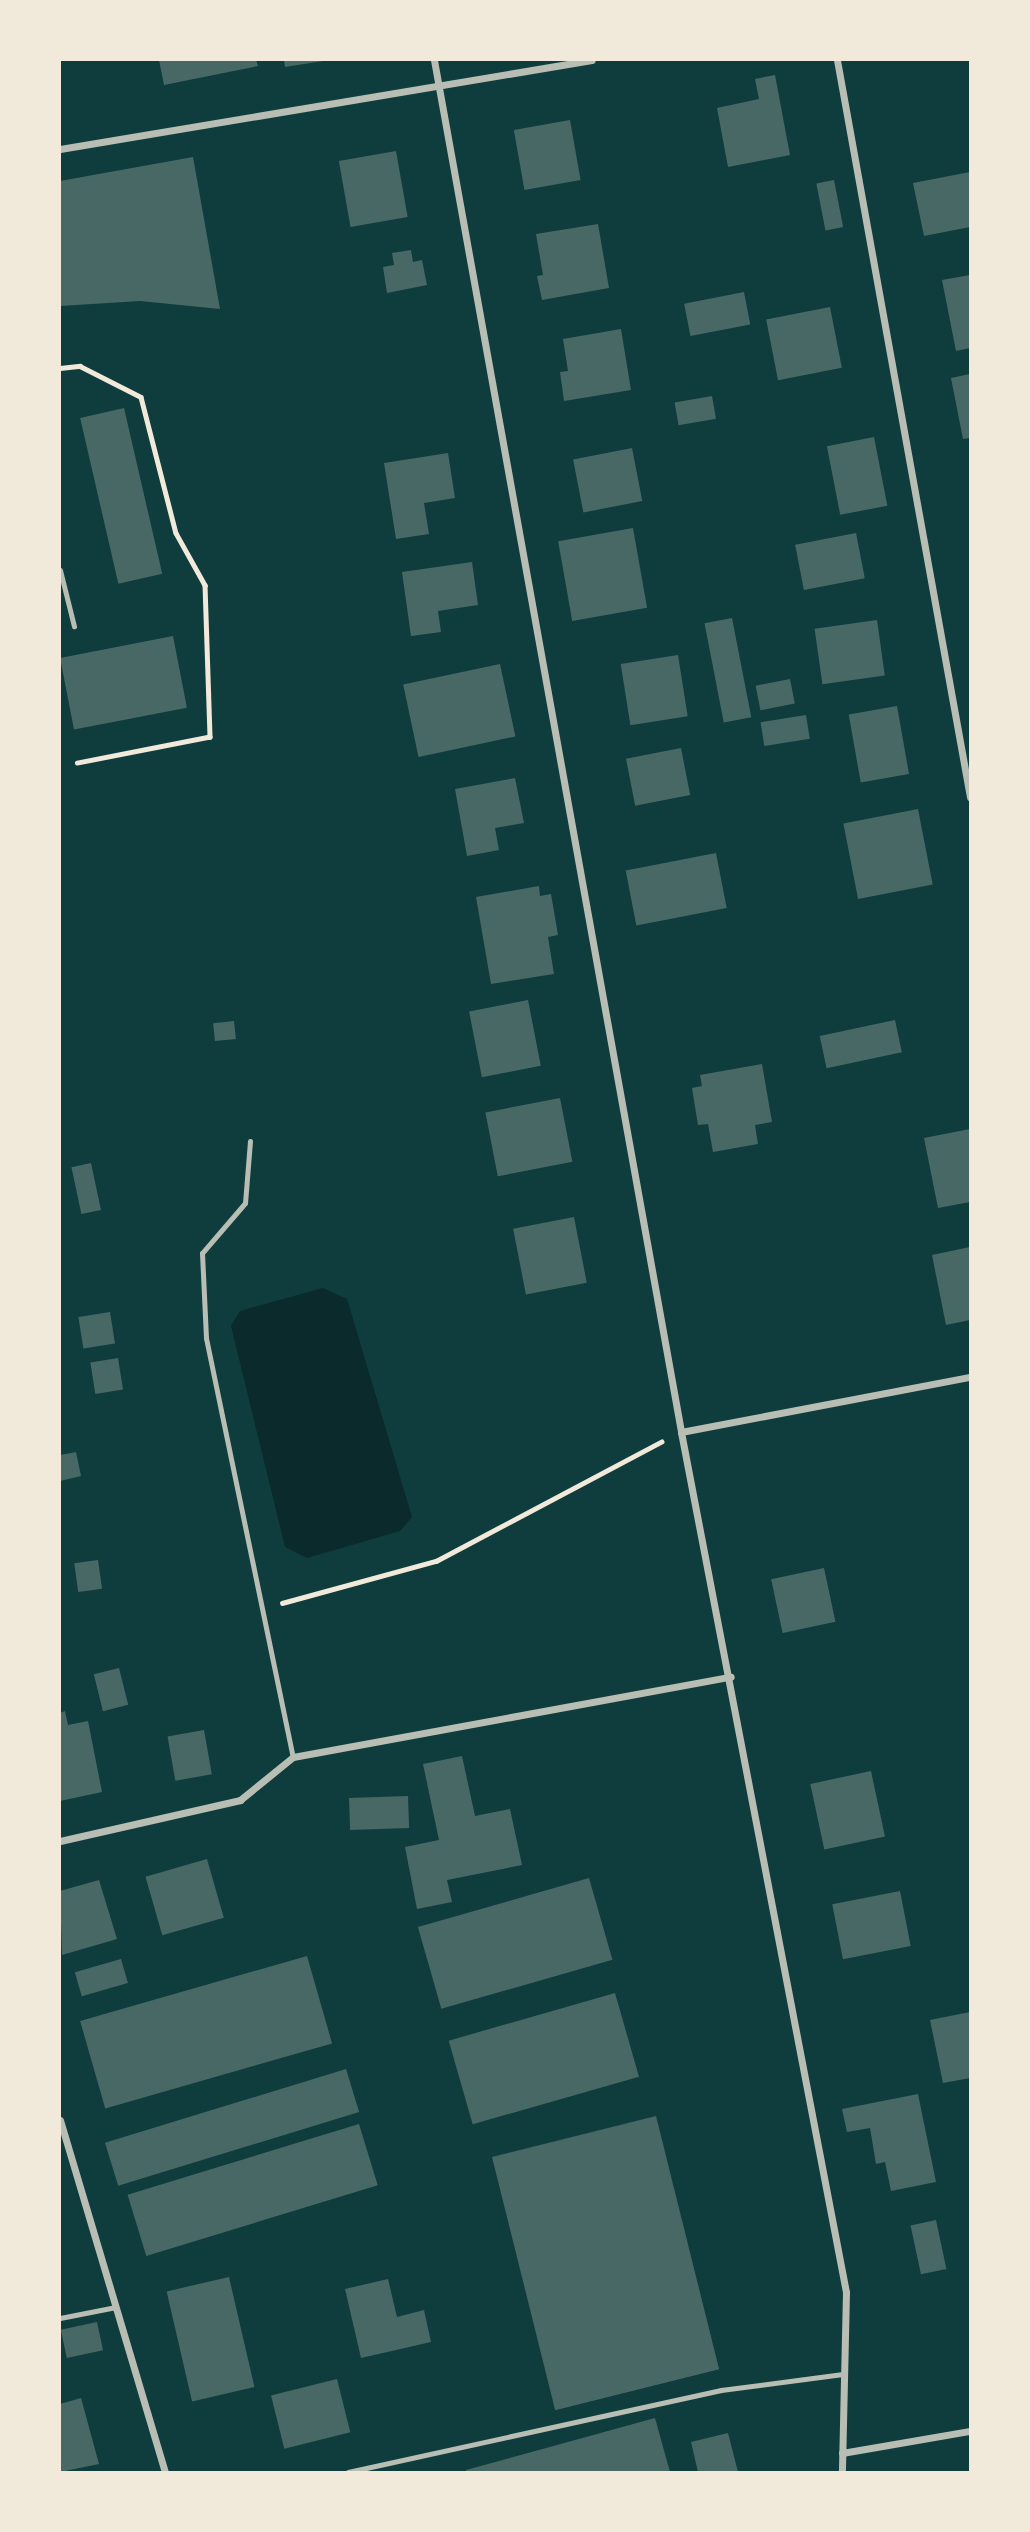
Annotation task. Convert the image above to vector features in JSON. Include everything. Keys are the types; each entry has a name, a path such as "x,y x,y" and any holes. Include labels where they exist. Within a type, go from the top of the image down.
{"street":[{"path":"434,60 681,1432 732,1677 846,2292 842,2473"},
{"path":"60,149 439,88 592,60"},
{"path":"836,60 971,797"},
{"path":"681,1432 971,1377"},
{"path":"60,1840 240,1800 293,1757 732,1677"},
{"path":"60,2120 165,2473"},
{"path":"842,2453 971,2431"}],"lane":[{"path":"60,570 74,626"},
{"path":"250,1141 245,1203 202,1253 206,1338 293,1757"},
{"path":"60,2318 116,2307"},
{"path":"348,2473 721,2390 843,2374"}],"path":[{"path":"60,368 80,366 141,397 176,533 205,586 210,737 78,763"},
{"path":"262,1608 436,1560 681,1432"}],"water":[{"path":"323,1288 347,1299 412,1517 400,1531 307,1558 285,1547 231,1326 240,1311"}],"building":[{"path":"159,60 256,60 258,66 164,85"},
{"path":"284,60 323,60 323,61 285,67"},
{"path":"775,75 790,155 728,167 717,108 759,99 755,79"},
{"path":"570,120 581,180 524,190 514,130"},
{"path":"396,151 408,217 351,227 339,161"},
{"path":"193,157 220,309 140,301 60,306 60,181"},
{"path":"970,172 970,227 924,236 913,183"},
{"path":"834,180 843,227 825,231 816,183"},
{"path":"598,224 609,288 542,300 537,276 543,275 536,234"},
{"path":"411,250 413,262 422,260 427,285 387,293 383,267 394,265 392,253"},
{"path":"970,275 970,348 956,351 942,280"},
{"path":"744,292 750,324 690,336 684,304"},
{"path":"830,307 842,368 778,380 766,319"},
{"path":"621,329 631,390 564,401 560,372 568,371 563,339"},
{"path":"970,374 970,438 963,439 951,378"},
{"path":"712,396 716,419 679,425 675,403"},
{"path":"124,408 162,574 118,584 80,418"},
{"path":"874,437 887,506 840,515 827,446"},
{"path":"632,448 642,501 583,512 573,459"},
{"path":"448,453 455,498 424,503 429,534 396,539 384,463"},
{"path":"633,528 647,608 572,621 558,541"},
{"path":"856,533 865,578 804,590 795,545"},
{"path":"472,562 478,605 438,611 441,632 411,636 402,572"},
{"path":"732,618 751,717 724,722 705,623"},
{"path":"877,620 885,675 822,684 815,629"},
{"path":"173,636 187,708 74,730 60,658"},
{"path":"678,655 688,716 630,725 621,664"},
{"path":"500,664 515,736 419,757 403,685"},
{"path":"790,679 795,704 760,710 756,686"},
{"path":"897,706 909,774 861,782 849,715"},
{"path":"806,715 810,739 764,746 761,722"},
{"path":"681,748 690,795 635,806 626,759"},
{"path":"515,778 524,823 495,828 499,850 467,856 455,789"},
{"path":"918,809 933,885 858,899 843,824"},
{"path":"716,853 727,908 636,926 626,871"},
{"path":"539,886 540,896 551,894 558,935 548,937 554,974 491,984 476,897"},
{"path":"528,1000 541,1066 482,1077 469,1011"},
{"path":"895,1020 902,1052 827,1068 820,1036"},
{"path":"234,1021 236,1039 215,1041 213,1023"},
{"path":"762,1064 772,1122 755,1125 758,1144 713,1152 708,1124 698,1125 692,1088 702,1086 700,1075"},
{"path":"560,1098 572,1162 498,1176 485,1113"},
{"path":"970,1129 970,1202 938,1208 924,1138"},
{"path":"91,1163 101,1210 81,1214 71,1167"},
{"path":"574,1217 587,1283 526,1295 513,1229"},
{"path":"970,1247 970,1320 946,1325 932,1255"},
{"path":"110,1312 115,1344 83,1349 78,1317"},
{"path":"118,1358 123,1390 95,1394 90,1362"},
{"path":"76,1452 81,1476 60,1481 60,1455"},
{"path":"98,1560 102,1589 78,1592 74,1563"},
{"path":"824,1568 835,1622 783,1633 771,1579"},
{"path":"119,1668 128,1705 103,1711 94,1674"},
{"path":"65,1711 68,1725 88,1721 102,1792 60,1801 60,1713"},
{"path":"204,1730 212,1774 175,1781 168,1736"},
{"path":"462,1756 475,1816 510,1809 522,1865 447,1880 452,1902 417,1909 405,1847 439,1840 423,1764"},
{"path":"871,1771 885,1837 824,1849 810,1784"},
{"path":"408,1796 409,1828 350,1830 349,1798"},
{"path":"207,1859 224,1918 162,1935 145,1877"},
{"path":"589,1878 612,1960 441,2009 418,1927"},
{"path":"99,1880 117,1939 62,1955 60,1891"},
{"path":"900,1891 911,1946 843,1959 832,1904"},
{"path":"307,1956 332,2043 105,2109 80,2021"},
{"path":"121,1959 128,1983 82,1996 75,1972"},
{"path":"615,1993 639,2077 473,2124 449,2041"},
{"path":"970,2012 970,2078 943,2083 930,2020"},
{"path":"346,2069 359,2112 118,2186 105,2143"},
{"path":"918,2094 936,2182 891,2191 885,2162 876,2164 870,2128 847,2132 842,2109"},
{"path":"656,2116 719,2369 555,2410 492,2157"},
{"path":"359,2124 378,2185 146,2256 128,2195"},
{"path":"936,2220 946,2269 921,2274 911,2225"},
{"path":"229,2277 254,2387 192,2402 167,2291"},
{"path":"388,2279 397,2317 424,2310 431,2342 361,2358 345,2289"},
{"path":"97,2322 103,2350 67,2358 61,2330"},
{"path":"337,2379 350,2432 284,2449 271,2395"},
{"path":"81,2398 99,2464 60,2472 60,2404"},
{"path":"655,2418 670,2472 466,2472 466,2470"},
{"path":"728,2433 738,2472 698,2472 691,2442"}]}
